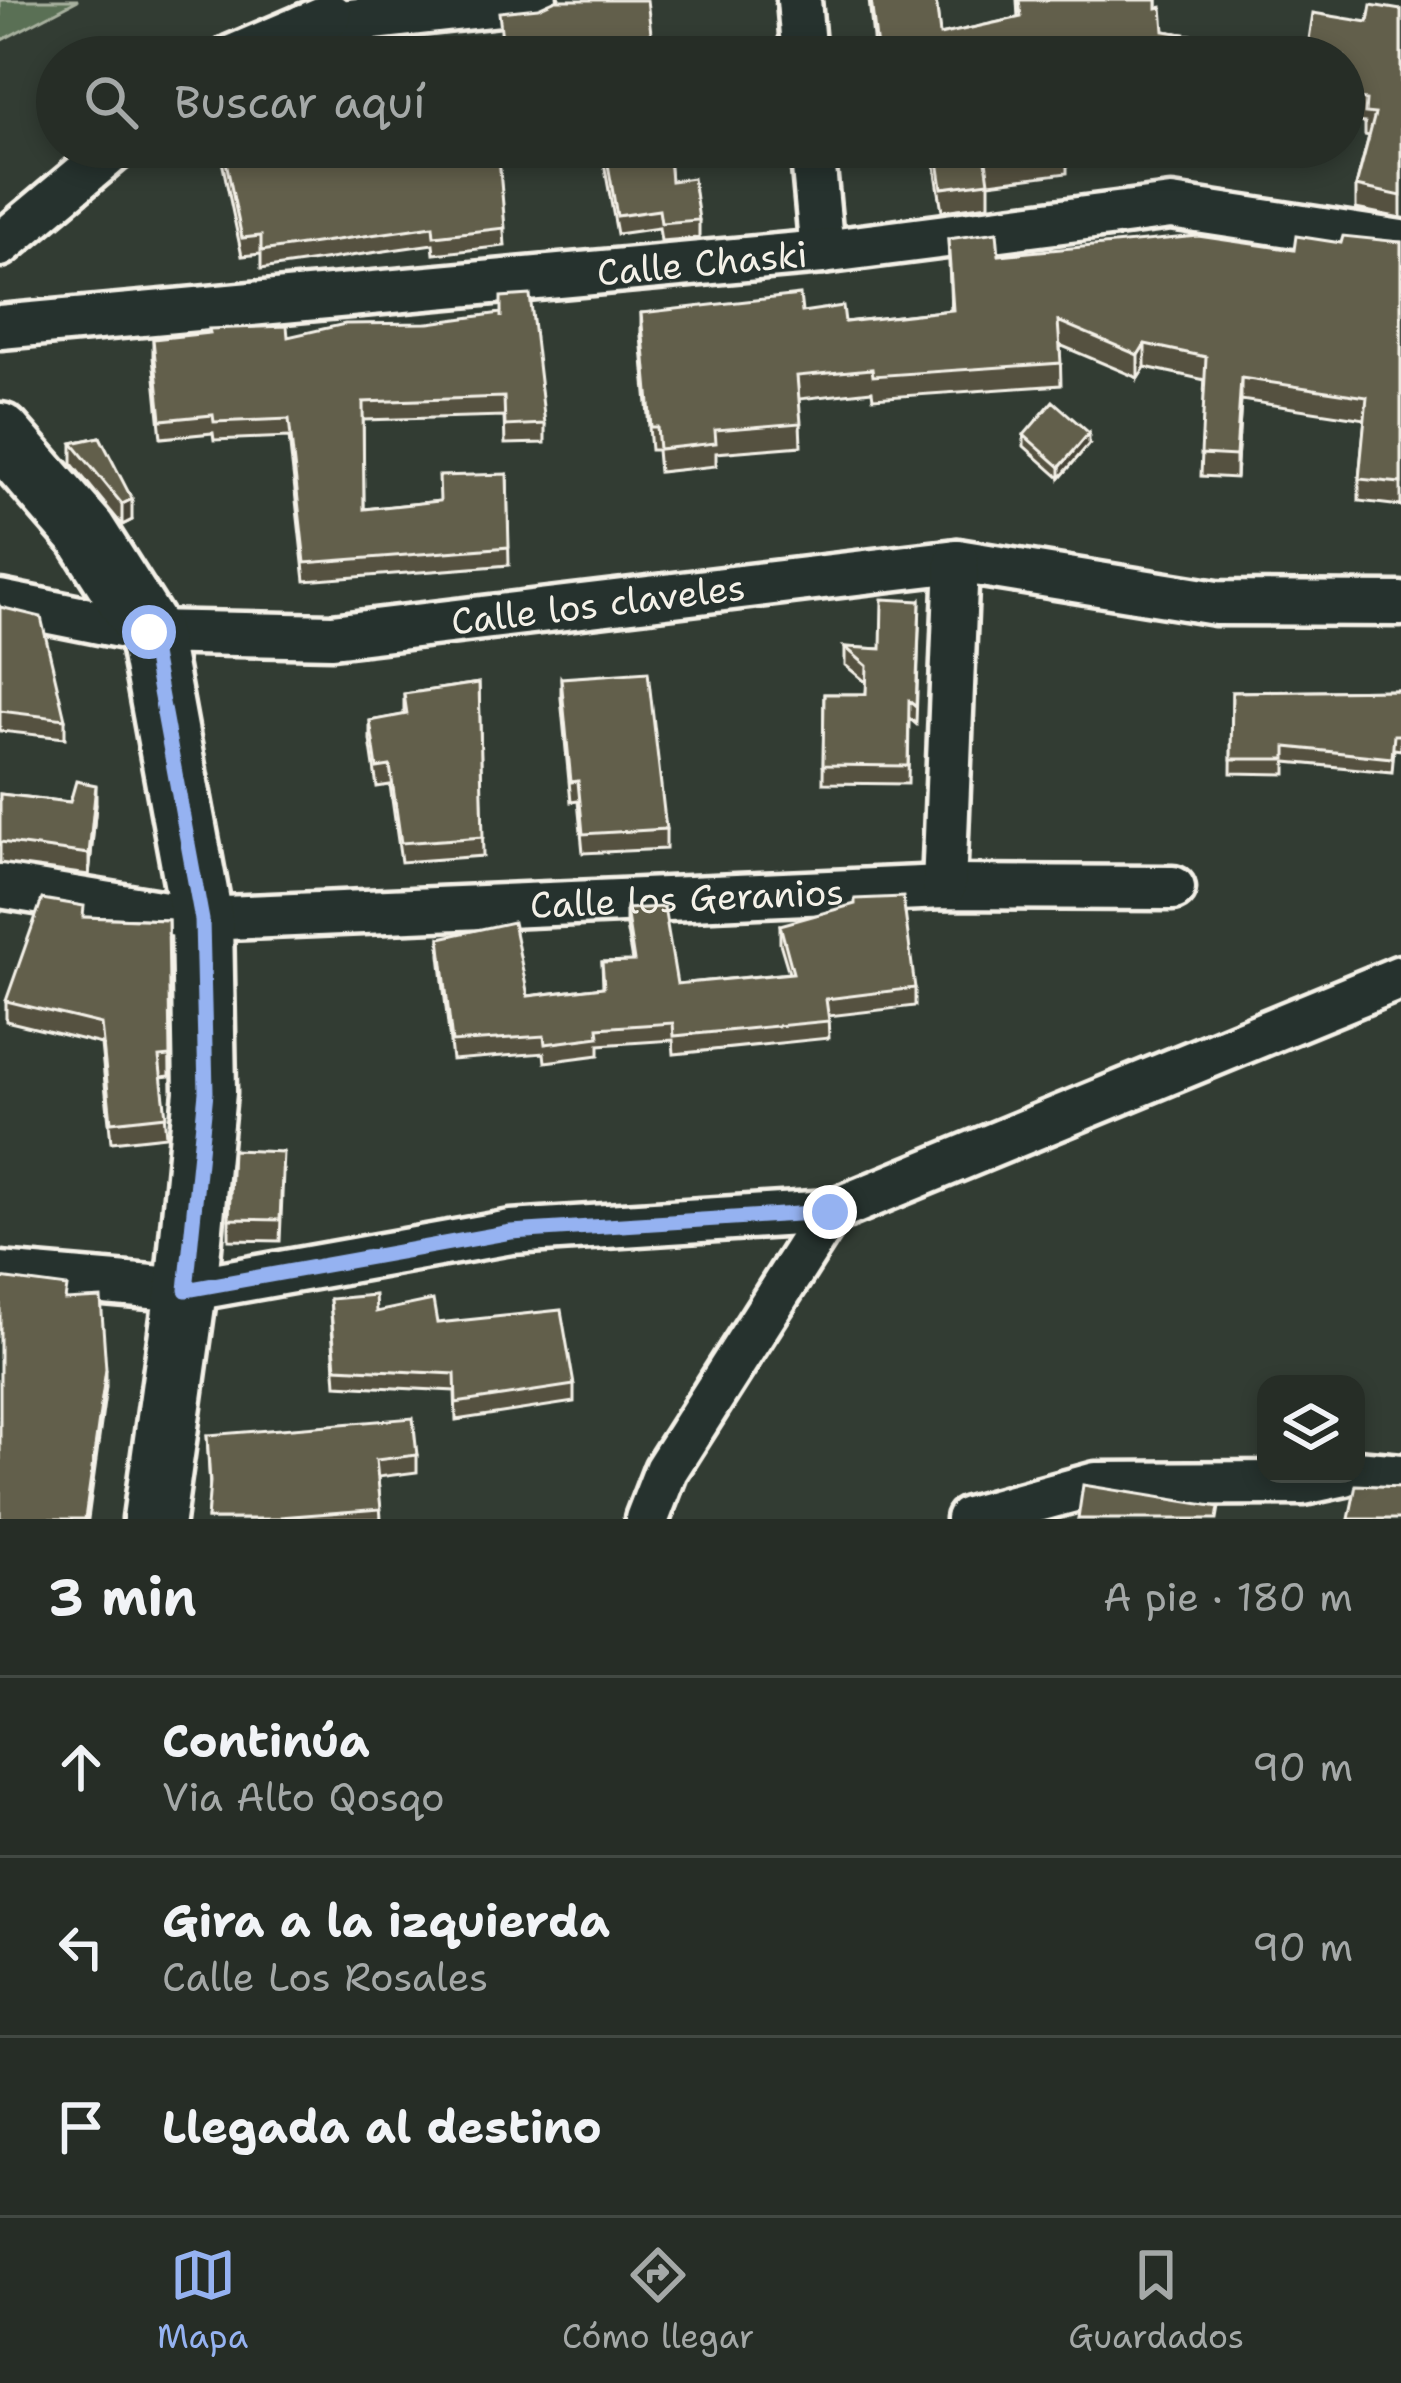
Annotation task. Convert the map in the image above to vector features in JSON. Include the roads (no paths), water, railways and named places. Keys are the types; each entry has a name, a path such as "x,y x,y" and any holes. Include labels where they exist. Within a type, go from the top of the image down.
{"street":[{"path":"281,36 364,0"},
{"path":"304,26 535,0"},
{"path":"799,0 802,36"},
{"path":"0,245 92,168"},
{"path":"814,168 822,252"},
{"name":"Calle Chaski","path":"0,327 822,252 1171,207 1401,242"},
{"path":"0,434 86,533 149,632 202,920 206,1092 186,1290 154,1519"},
{"path":"944,887 957,561"},
{"name":"Calle los claveles","path":"0,602 149,632 332,636 957,561 1216,603 1401,604"},
{"name":"Calle los Geranios","path":"0,886 202,920 944,887 1173,888"},
{"path":"0,1274 186,1290 511,1232 830,1212 1401,977"},
{"path":"647,1519 667,1470 830,1212"},
{"path":"1365,1473 1401,1476"},
{"path":"968,1519 1096,1484 1302,1501 1331,1483"}]}
